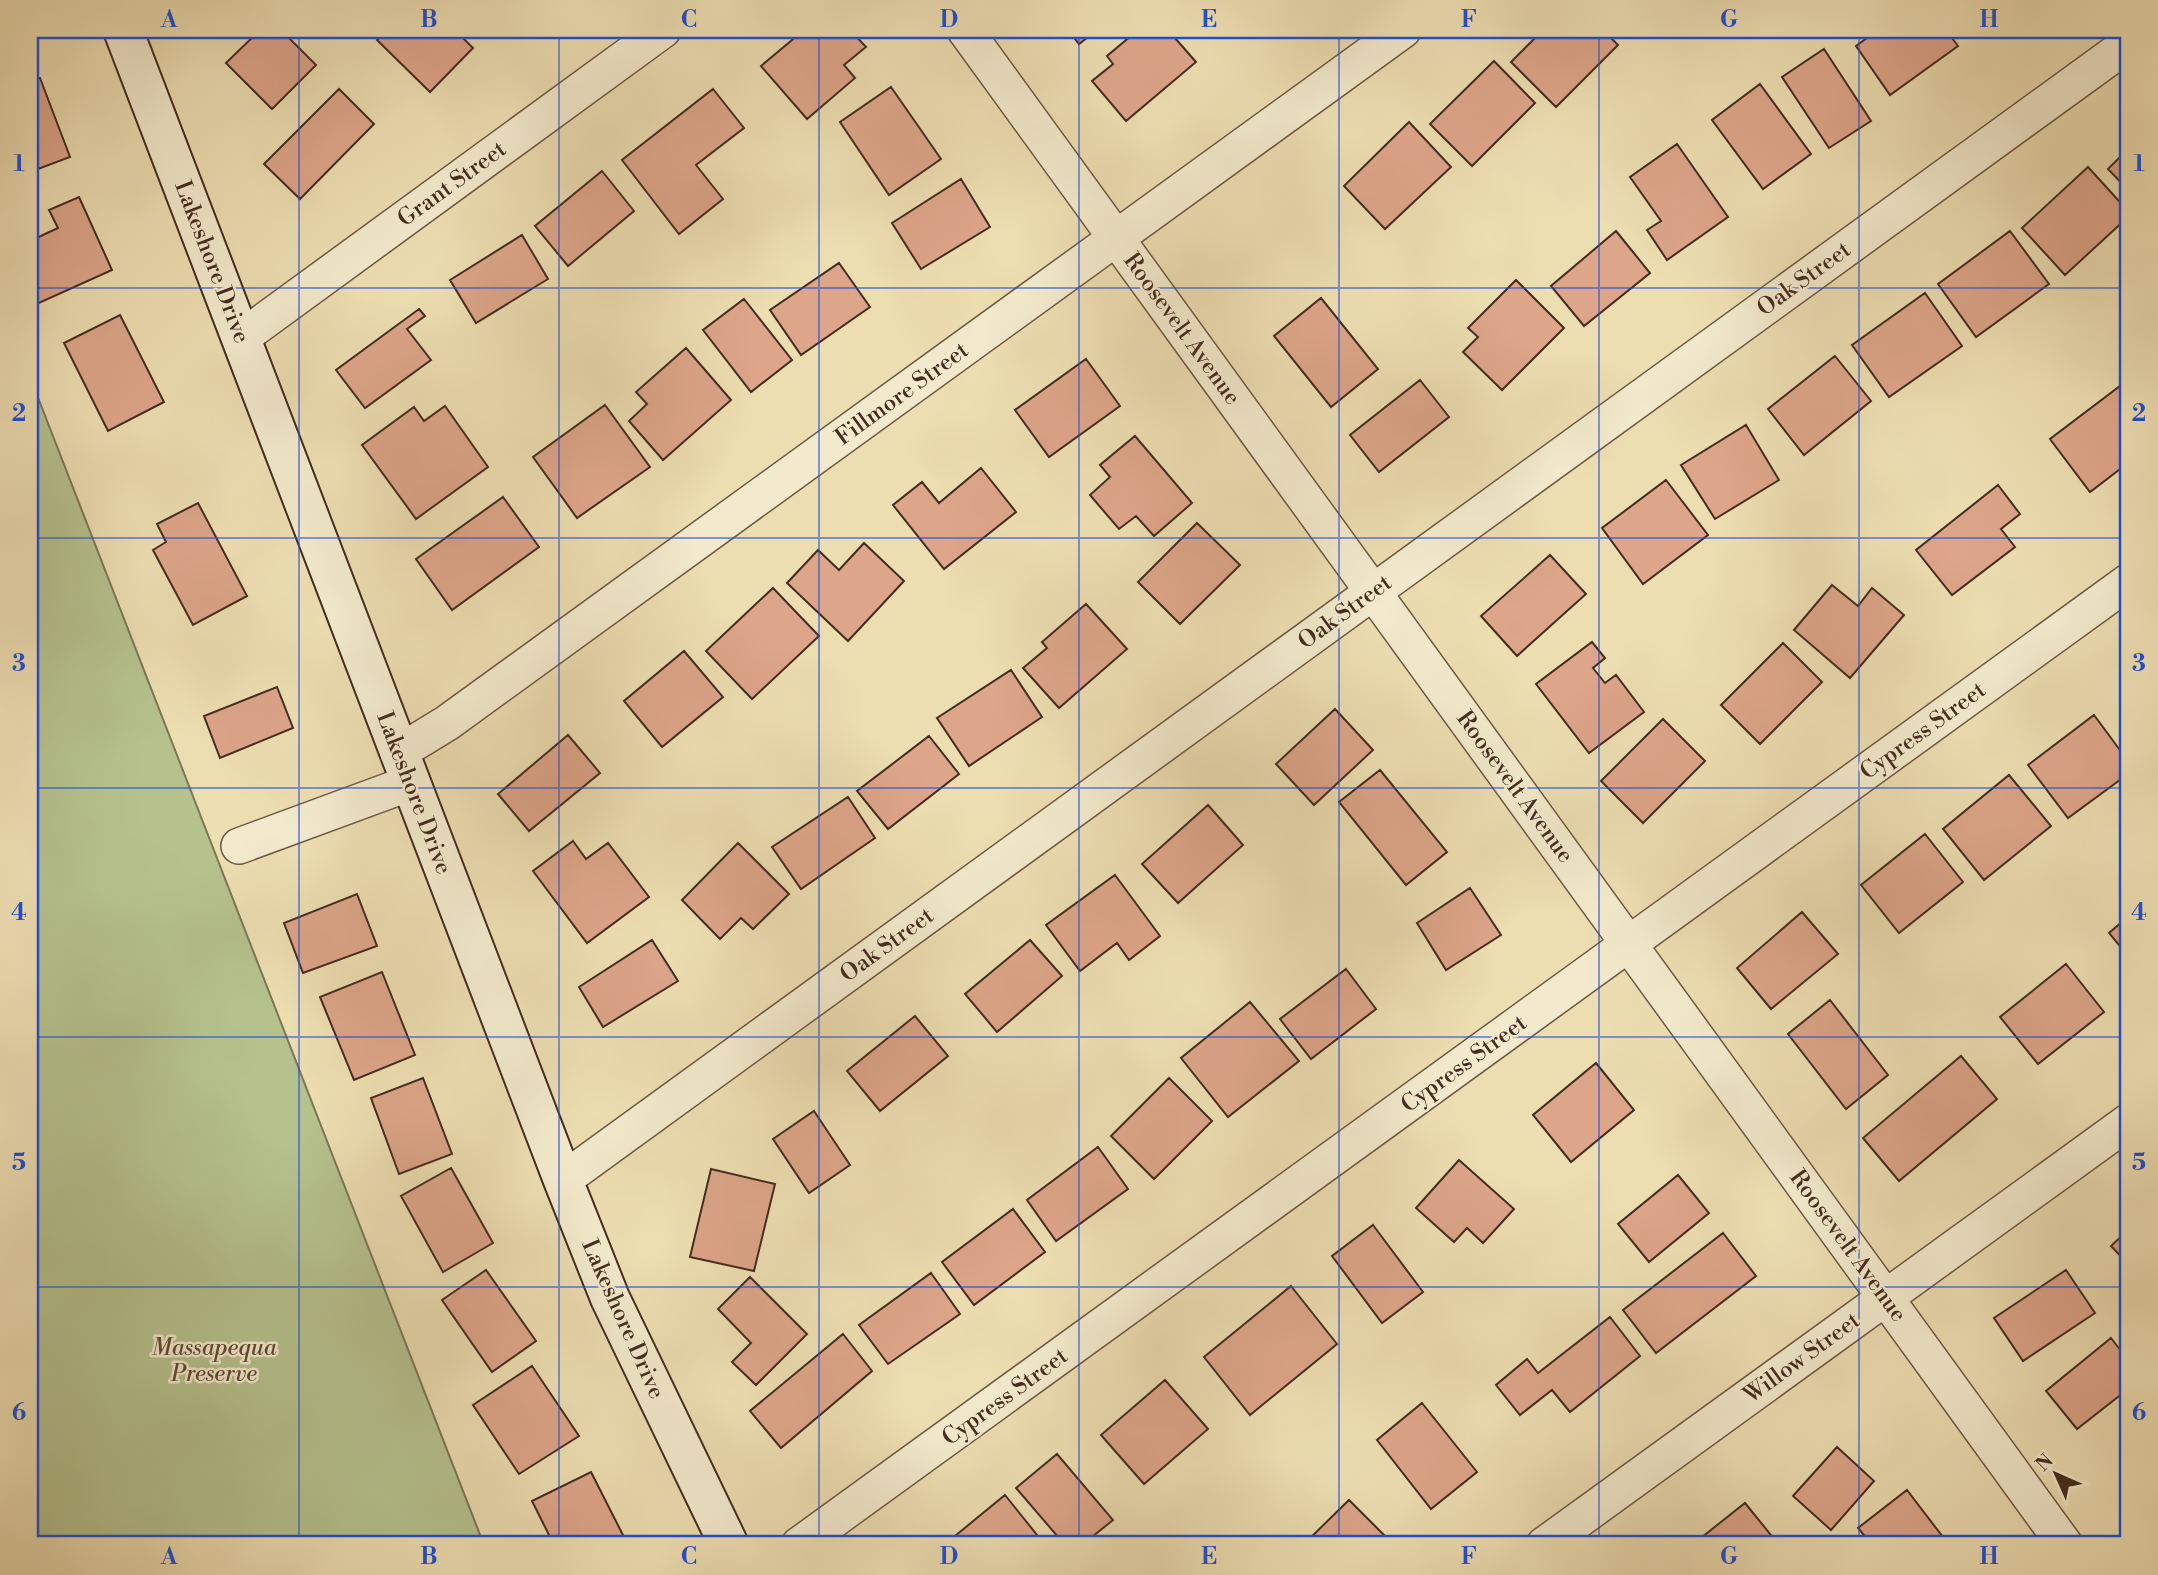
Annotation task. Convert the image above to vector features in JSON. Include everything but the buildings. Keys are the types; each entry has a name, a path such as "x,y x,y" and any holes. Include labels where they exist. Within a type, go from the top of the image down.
{"street":[{"name":"Lakeshore Drive","path":"123,30 404,768 610,1298 729,1545"},
{"name":"Grant Street","path":"242,338 663,30"},
{"name":"Roosevelt Avenue","path":"965,30 2065,1545"},
{"name":"Fillmore Street","path":"239,846 404,768 447,723 1404,30"},
{"name":"Oak Street","path":"563,1180 2128,44"},
{"name":"Cypress Street","path":"799,1545 2128,582"},
{"name":"Willow Street","path":"1544,1545 2128,1122"}],"green space":[{"name":"Massapequa Preserve","path":"30,377 484,1545 30,1545"}]}
